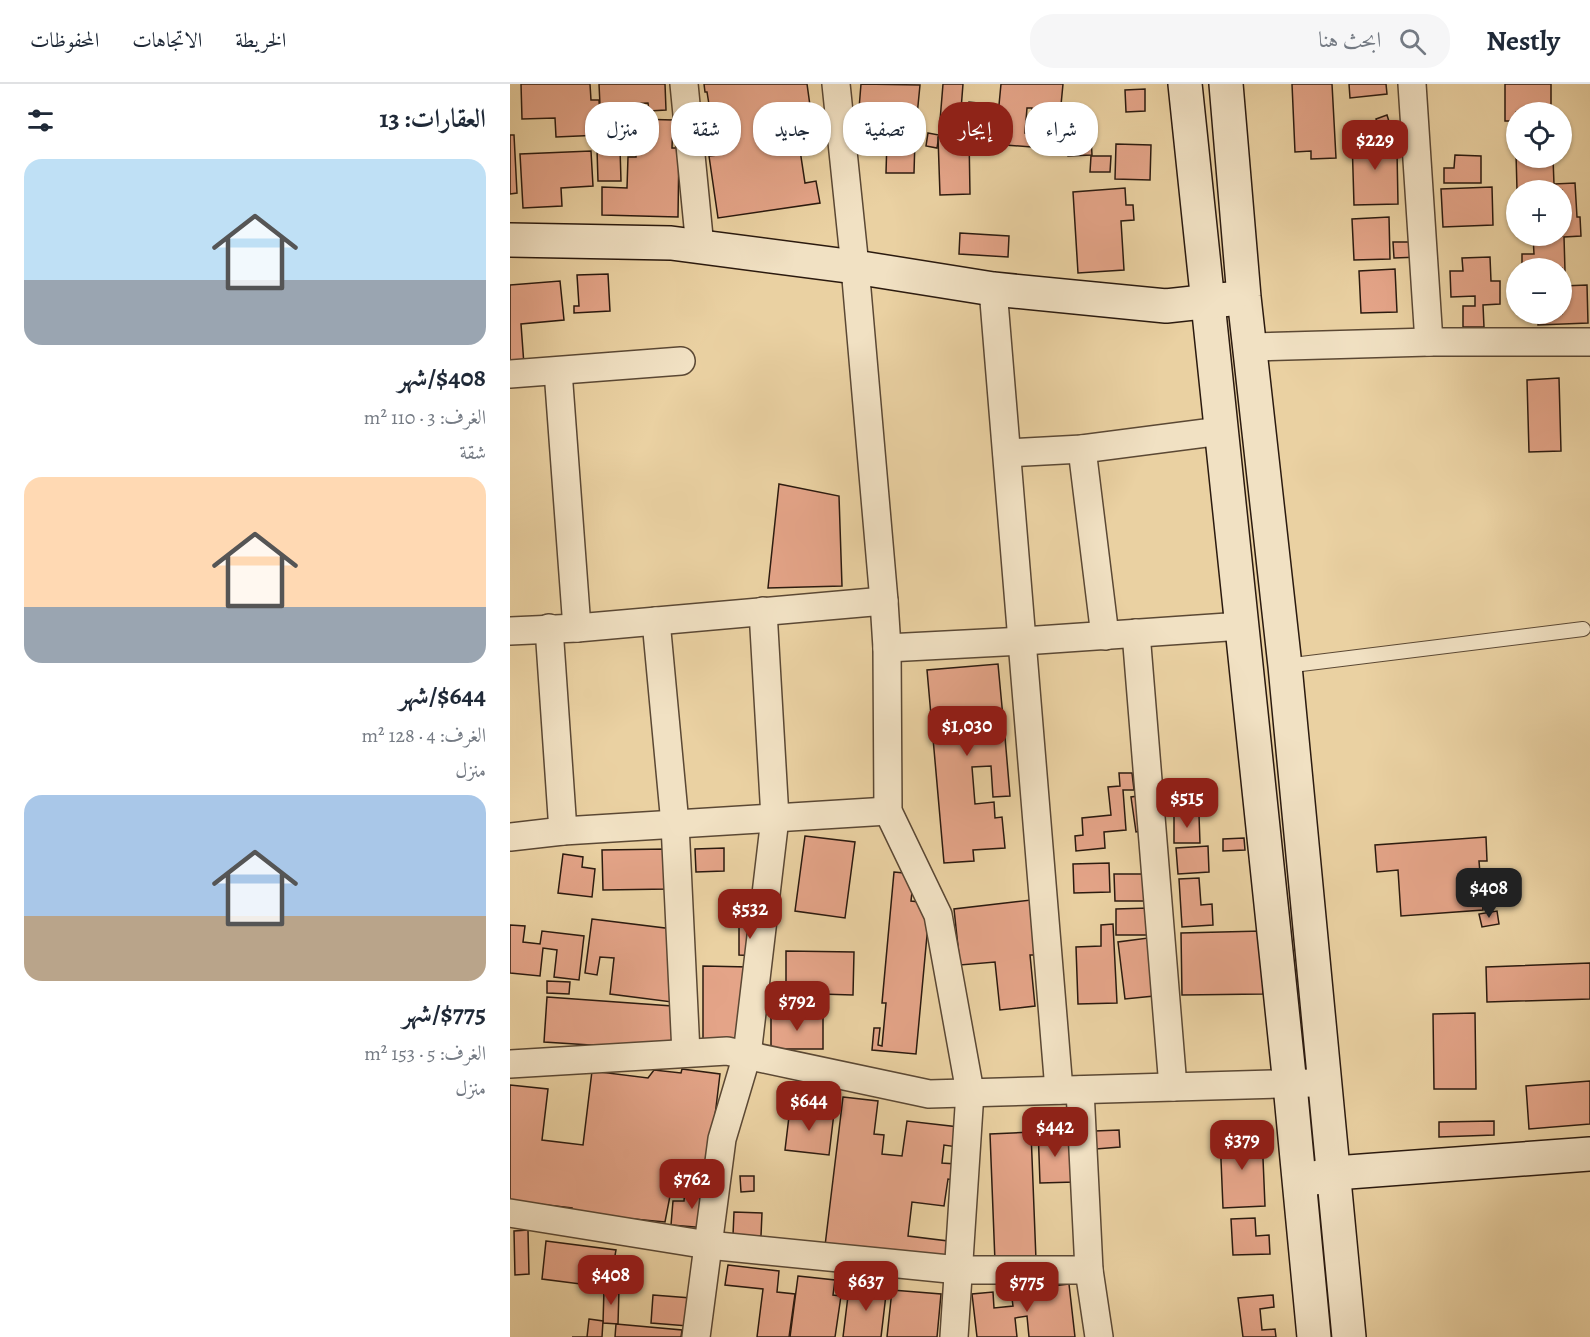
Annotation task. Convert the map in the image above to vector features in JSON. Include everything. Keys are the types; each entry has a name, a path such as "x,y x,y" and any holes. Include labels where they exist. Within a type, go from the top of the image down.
{"main road":[{"path":"1185,84 1290,1085 1314,1337"},
{"path":"1226,84 1244,297 1285,666 1349,1337"},
{"path":"510,240 671,243 993,288 1166,306 1244,297"},
{"path":"1299,1183 1335,1173 1590,1154"}],"street":[{"path":"684,84 700,247"},
{"path":"836,84 855,267 884,601 887,648 888,811 938,915 970,1092 954,1337"},
{"path":"1412,84 1430,342"},
{"path":"993,288 1023,641 1089,1270 1099,1337"},
{"path":"1250,347 1430,342 1590,342"},
{"path":"510,374 681,361"},
{"path":"558,370 577,628"},
{"path":"1007,453 1082,449 1221,431"},
{"path":"1082,449 1105,636"},
{"path":"510,631 577,628 884,601"},
{"path":"696,1337 722,1138 747,1055 775,818 763,611"},
{"path":"656,621 675,824 686,1053"},
{"path":"887,648 1242,626"},
{"path":"549,628 563,831"},
{"path":"1136,633 1173,1087"},
{"path":"510,837 563,831 888,811"},
{"path":"510,1064 727,1051 929,1094 1290,1085 1326,1082"},
{"path":"510,1213 708,1245 958,1270 1089,1270"}],"lane":[{"path":"1285,666 1583,629"}],"building":[{"path":"521,84 590,84 591,100 599,100 599,102 585,102 585,136 556,137 555,118 522,119"},
{"path":"599,84 665,84 666,110 659,110 659,102 600,102"},
{"path":"704,84 807,84 810,102 753,102 753,156 801,156 805,183 816,181 820,203 718,218 709,156 741,156 741,102 709,102 707,92 705,92"},
{"path":"861,84 920,85 918,102 860,102"},
{"path":"943,84 963,84 962,102 942,102"},
{"path":"1001,84 1063,84 1061,102 1025,102 1025,147 1013,146 1013,102 999,102"},
{"path":"1292,84 1332,84 1336,158 1311,159 1311,151 1295,152"},
{"path":"1349,84 1386,84 1387,94 1350,98"},
{"path":"1505,84 1551,84 1551,102 1506,102 1505,121"},
{"path":"1145,89 1145,111 1126,112 1125,90"},
{"path":"1387,115 1391,128 1380,132 1376,119"},
{"path":"659,120 671,120 671,156 679,156 678,217 602,215 602,187 627,188 628,157 659,156"},
{"path":"928,133 938,135 937,148 926,146"},
{"path":"510,135 514,135 517,193 510,194"},
{"path":"1391,136 1391,152 1397,151 1398,204 1354,205 1352,138"},
{"path":"1116,144 1151,145 1150,180 1115,179"},
{"path":"585,151 585,156 591,156 593,186 561,188 562,206 523,208 520,154"},
{"path":"1455,155 1481,156 1481,183 1444,183 1444,168 1454,168"},
{"path":"597,156 620,156 621,181 598,181"},
{"path":"886,156 914,156 914,173 886,173"},
{"path":"939,156 969,156 970,194 940,195"},
{"path":"1091,156 1111,156 1110,172 1090,172"},
{"path":"1516,168 1553,168 1554,180 1517,180"},
{"path":"1572,183 1575,183 1577,217 1580,217 1581,236 1572,237"},
{"path":"1492,187 1493,225 1443,227 1441,189"},
{"path":"1125,188 1126,205 1133,205 1134,220 1121,221 1124,270 1078,273 1073,192"},
{"path":"1389,217 1390,259 1354,260 1352,219"},
{"path":"960,233 1009,236 1008,257 959,254"},
{"path":"1393,242 1419,242 1420,257 1394,258"},
{"path":"1534,246 1564,246 1565,258 1522,258 1522,254 1534,254"},
{"path":"1490,257 1491,281 1500,281 1500,304 1483,305 1484,327 1463,327 1463,306 1475,306 1475,296 1451,297 1450,271 1463,271 1462,258"},
{"path":"1395,269 1397,312 1361,313 1359,271"},
{"path":"608,274 610,311 574,313 574,306 579,306 577,275"},
{"path":"560,281 564,320 521,324 524,365 510,366 510,285"},
{"path":"1587,285 1588,323 1572,324 1572,286"},
{"path":"1559,378 1561,451 1529,452 1527,380"},
{"path":"779,484 839,496 842,586 768,588"},
{"path":"998,664 1004,728 975,730 976,740 1005,737 1010,796 993,797 991,766 972,767 975,804 994,802 995,818 1002,817 1005,848 973,850 974,861 944,863 927,670"},
{"path":"1119,773 1132,773 1134,790 1123,790 1126,830 1104,832 1105,848 1076,851 1075,836 1083,835 1082,818 1111,815 1108,787 1120,786"},
{"path":"1145,795 1149,830 1136,832 1131,797"},
{"path":"1199,815 1200,843 1174,843 1174,816"},
{"path":"805,836 855,842 845,918 795,911"},
{"path":"1486,837 1487,861 1479,861 1483,910 1401,916 1398,870 1377,872 1375,845"},
{"path":"1244,838 1245,850 1223,851 1223,839"},
{"path":"1208,846 1209,872 1178,874 1176,848"},
{"path":"724,848 724,871 696,872 695,849"},
{"path":"668,849 669,889 603,890 602,850"},
{"path":"563,854 583,857 582,867 595,869 592,897 558,893"},
{"path":"1109,863 1110,892 1074,893 1073,864"},
{"path":"894,872 914,874 911,901 930,903 916,1054 872,1050 874,1028 880,1028 878,1045 882,1046 886,1003 882,1003"},
{"path":"1114,874 1147,874 1148,901 1115,901"},
{"path":"1199,878 1201,905 1212,904 1213,925 1182,927 1179,879"},
{"path":"1031,900 1037,955 1030,955 1035,1006 1000,1010 995,962 960,965 954,909"},
{"path":"761,906 763,920 737,923 735,909"},
{"path":"1149,908 1149,935 1116,935 1116,909"},
{"path":"1497,911 1499,924 1482,927 1479,914"},
{"path":"592,919 681,930 672,1002 610,994 614,958 600,957 597,975 585,973"},
{"path":"1113,924 1117,1003 1078,1004 1076,947 1101,946 1101,925"},
{"path":"510,925 525,926 523,942 540,944 542,931 584,936 579,980 554,977 557,950 543,948 540,976 510,973"},
{"path":"739,925 761,926 761,956 739,955"},
{"path":"1262,931 1263,994 1182,995 1181,933"},
{"path":"1148,938 1154,996 1125,999 1118,942"},
{"path":"786,951 854,952 853,995 786,993"},
{"path":"1590,963 1590,999 1487,1002 1486,967"},
{"path":"703,966 749,967 749,1043 703,1043"},
{"path":"547,981 570,982 569,994 547,993"},
{"path":"547,997 686,1007 684,1051 544,1042"},
{"path":"783,998 808,999 808,1000 803,999 803,1012 782,1010"},
{"path":"1475,1013 1476,1089 1434,1089 1433,1014"},
{"path":"771,1016 823,1016 823,1049 771,1049"},
{"path":"682,1069 720,1074 708,1174 675,1170 665,1222 571,1213 572,1208 510,1201 510,1085 548,1089 542,1140 583,1145 592,1071 648,1078 654,1070 681,1073"},
{"path":"1590,1081 1590,1124 1529,1129 1526,1086"},
{"path":"843,1097 878,1101 874,1134 884,1135 882,1154 902,1156 907,1121 959,1127 957,1147 944,1145 942,1163 956,1164 954,1180 948,1179 944,1206 912,1202 908,1236 948,1241 944,1268 824,1254"},
{"path":"790,1108 834,1113 829,1155 785,1150"},
{"path":"1494,1121 1494,1135 1439,1137 1439,1122"},
{"path":"1054,1127 1054,1142 1074,1141 1075,1182 1040,1183 1038,1128"},
{"path":"1119,1130 1120,1147 1096,1149 1095,1131"},
{"path":"1031,1132 1036,1260 995,1262 990,1134"},
{"path":"1262,1135 1265,1206 1223,1208 1220,1136"},
{"path":"740,1176 754,1176 754,1191 741,1192"},
{"path":"685,1189 710,1191 707,1228 671,1225 673,1201 684,1201"},
{"path":"734,1212 762,1213 761,1236 733,1235"},
{"path":"1255,1218 1256,1236 1269,1235 1270,1254 1233,1255 1231,1219"},
{"path":"528,1230 529,1274 515,1275 514,1231"},
{"path":"546,1241 616,1250 613,1267 599,1265 596,1286 542,1279"},
{"path":"728,1265 779,1271 777,1292 795,1294 789,1337 757,1337 763,1289 725,1285"},
{"path":"798,1276 835,1280 833,1295 841,1296 835,1337 790,1337"},
{"path":"859,1283 887,1286 881,1337 843,1337 848,1296 858,1297"},
{"path":"1069,1284 1075,1337 1029,1337 1027,1316 1015,1318 1017,1337 977,1337 972,1294 993,1292 994,1308 1013,1306 1011,1291"},
{"path":"604,1289 619,1289 618,1324 603,1323"},
{"path":"892,1290 941,1294 937,1337 887,1337"},
{"path":"653,1295 691,1298 688,1326 651,1323"},
{"path":"1273,1295 1274,1307 1260,1309 1262,1330 1275,1329 1276,1337 1243,1337 1238,1298"},
{"path":"589,1319 603,1321 602,1337 587,1337"},
{"path":"616,1324 682,1330 681,1337 615,1337"}]}
